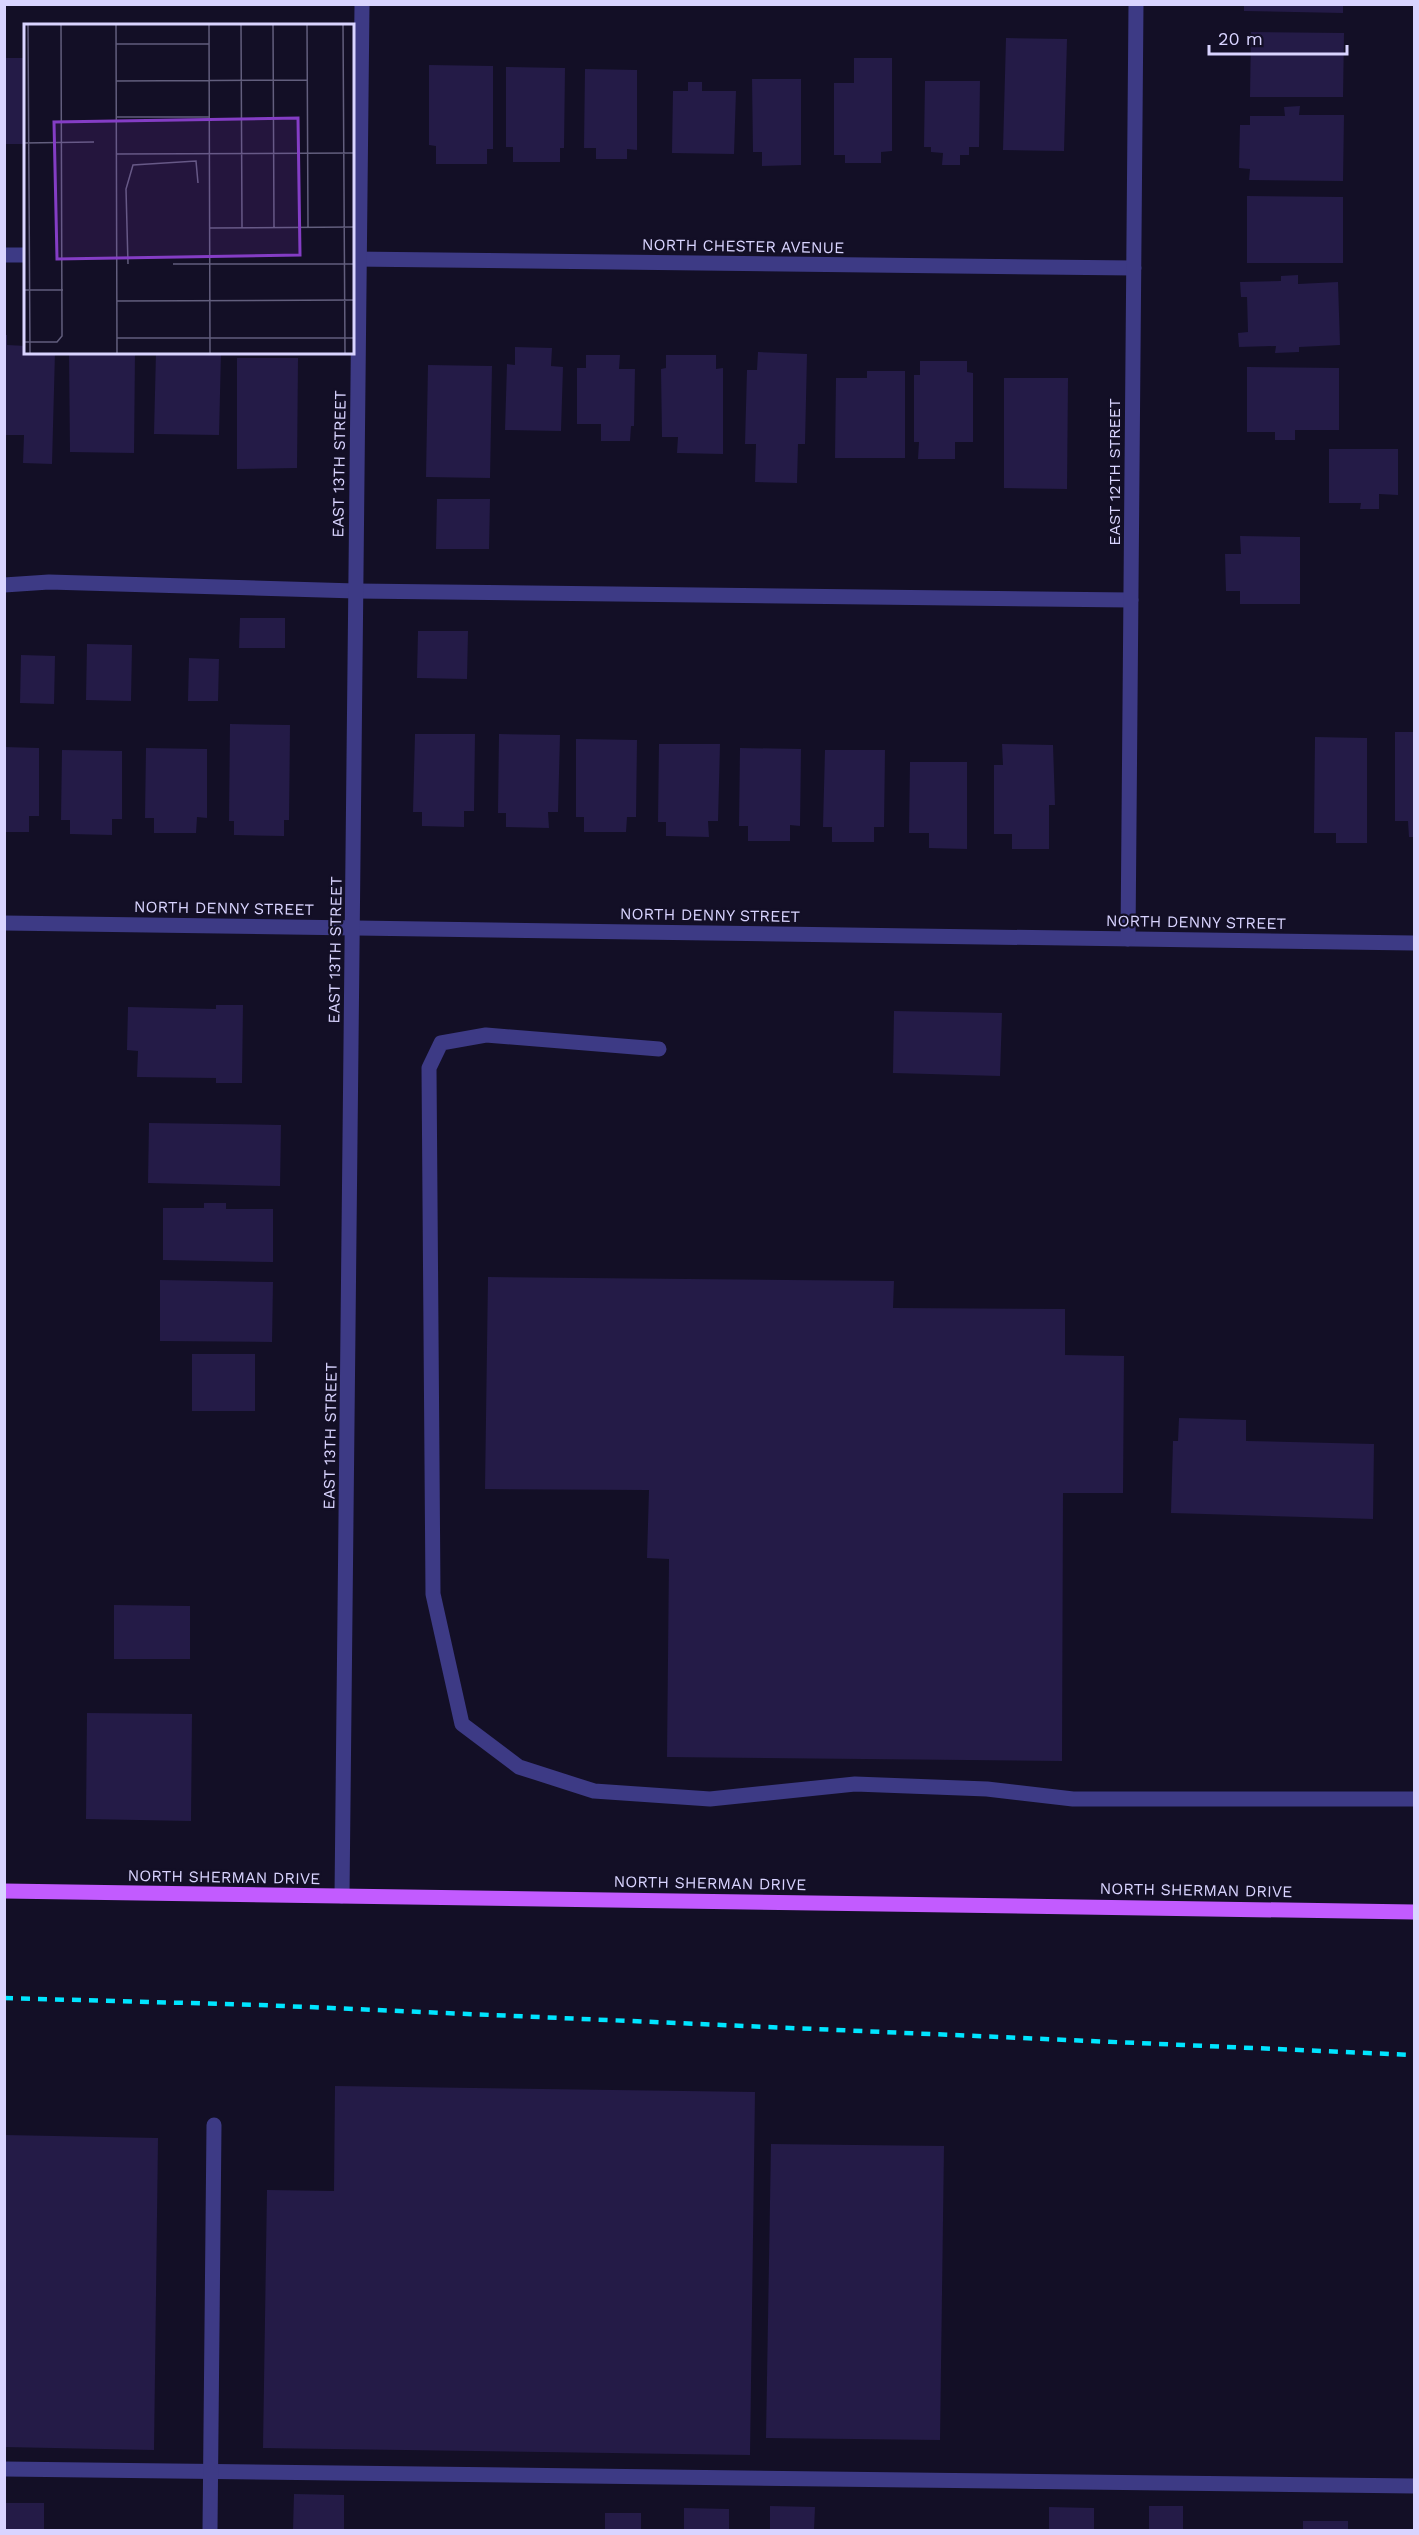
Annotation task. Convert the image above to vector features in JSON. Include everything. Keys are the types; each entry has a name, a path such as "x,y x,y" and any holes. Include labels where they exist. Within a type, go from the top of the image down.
{"main road":[{"name":"NORTH SHERMAN DRIVE","path":"4,1891 1414,1912"}],"street":[{"name":"EAST 13TH STREET","path":"342,1896 356,591 356,259 362,4"},
{"name":"EAST 12TH STREET","path":"1128,939 1136,4"},
{"path":"4,255 24,255"},
{"name":"NORTH CHESTER AVENUE","path":"356,259 1134,268"},
{"path":"4,585 49,582 356,591 1131,600"},
{"name":"NORTH DENNY STREET","path":"4,923 1414,942"},
{"path":"659,1049 486,1035 441,1044 429,1068 433,1594 462,1724 519,1767 594,1791 710,1799 855,1784 987,1789 1073,1799 1414,1799"},
{"path":"210,2530 214,2125"},
{"path":"4,2469 1414,2486"}],"building":[{"path":"1244,4 1343,4 1343,13 1244,11"},
{"path":"1251,32 1344,33 1343,97 1250,97"},
{"path":"1006,38 1067,39 1064,151 1003,150"},
{"path":"4,58 24,58 24,144 4,144"},
{"path":"854,58 892,58 892,151 881,152 881,163 845,163 845,155 834,155 834,83 854,83"},
{"path":"429,65 493,66 493,149 487,149 487,164 436,164 436,146 429,145"},
{"path":"506,67 565,68 564,148 560,148 560,162 513,162 513,147 506,147"},
{"path":"585,69 637,70 637,150 627,149 627,159 596,159 596,148 584,148"},
{"path":"752,79 801,79 801,165 762,166 762,152 753,152"},
{"path":"925,81 980,81 979,147 969,147 969,155 960,155 960,165 942,165 943,153 931,152 931,147 924,147"},
{"path":"688,82 702,82 702,91 736,91 734,154 672,153 673,91 688,91"},
{"path":"1300,106 1299,115 1344,115 1343,181 1249,180 1250,169 1239,168 1240,125 1250,125 1250,116 1285,116 1284,107"},
{"path":"1247,196 1343,197 1343,263 1247,263"},
{"path":"1298,275 1298,284 1338,282 1340,345 1299,347 1299,352 1275,353 1276,346 1239,347 1238,333 1248,332 1247,297 1241,297 1240,282 1281,281 1281,276"},
{"path":"4,335 7,335 7,345 24,346 24,354 55,354 52,464 23,463 24,435 4,435"},
{"path":"515,347 552,348 551,366 563,367 561,431 505,430 507,364 515,365"},
{"path":"758,352 807,354 805,444 798,444 797,483 755,482 756,444 745,444 747,370 757,370"},
{"path":"69,354 135,354 134,453 70,452"},
{"path":"156,354 221,354 219,435 154,434"},
{"path":"586,355 620,355 619,369 635,369 634,426 631,426 630,441 601,441 601,424 577,424 577,368 586,368"},
{"path":"666,355 716,355 716,369 723,368 723,454 677,453 678,437 662,437 661,369 666,368"},
{"path":"237,358 298,358 297,468 237,469"},
{"path":"920,361 967,361 967,372 973,373 973,442 955,442 955,459 918,459 919,442 914,442 914,375 920,375"},
{"path":"428,365 492,366 490,478 426,477"},
{"path":"1247,367 1339,368 1339,430 1295,430 1295,440 1275,440 1275,432 1247,432"},
{"path":"867,371 905,371 905,458 835,458 836,378 867,378"},
{"path":"1004,378 1068,378 1067,489 1004,488"},
{"path":"1329,449 1398,449 1398,495 1379,494 1379,509 1360,509 1361,503 1329,503"},
{"path":"437,499 490,499 489,549 436,549"},
{"path":"1240,536 1300,537 1300,604 1240,604 1240,591 1226,591 1225,554 1241,554"},
{"path":"240,618 285,618 285,648 239,648"},
{"path":"418,631 468,631 467,679 417,678"},
{"path":"87,644 132,645 131,701 86,700"},
{"path":"21,655 55,656 54,704 20,703"},
{"path":"189,658 219,659 218,701 188,701"},
{"path":"230,724 290,725 289,820 284,820 284,836 234,835 234,821 229,821"},
{"path":"1395,732 1414,732 1414,837 1409,837 1408,821 1395,821"},
{"path":"415,734 475,734 474,811 464,811 464,827 422,826 422,812 413,812"},
{"path":"499,734 560,735 558,812 548,812 549,828 506,827 506,813 498,813"},
{"path":"1315,737 1367,738 1367,843 1336,843 1336,833 1314,833"},
{"path":"576,739 637,740 636,817 627,817 626,832 584,832 584,817 576,817"},
{"path":"659,744 720,744 718,821 708,821 709,837 666,836 666,822 658,822"},
{"path":"1002,744 1053,745 1055,805 1049,805 1049,849 1012,849 1012,834 994,834 994,765 1003,765"},
{"path":"4,747 39,748 39,816 29,816 29,832 4,832"},
{"path":"146,748 207,749 207,818 197,817 196,833 154,833 154,818 145,818"},
{"path":"740,748 801,749 800,826 790,825 790,841 748,841 748,826 739,826"},
{"path":"62,750 122,751 122,819 112,819 112,835 70,834 70,820 61,820"},
{"path":"825,750 885,750 884,827 874,827 874,842 832,842 832,827 823,827"},
{"path":"910,762 967,762 967,849 929,848 929,833 909,833"},
{"path":"216,1005 243,1005 242,1083 216,1083 216,1078 137,1077 138,1051 127,1050 128,1007 216,1009"},
{"path":"894,1011 1002,1013 1000,1076 893,1073"},
{"path":"149,1123 281,1125 280,1186 148,1183"},
{"path":"204,1203 226,1203 226,1209 273,1209 273,1262 163,1260 163,1208 204,1208"},
{"path":"488,1277 894,1281 893,1308 1065,1309 1065,1355 1124,1356 1123,1493 1063,1493 1062,1761 667,1757 669,1559 647,1558 649,1490 485,1489"},
{"path":"160,1280 273,1282 272,1342 160,1341"},
{"path":"192,1354 255,1354 255,1411 192,1411"},
{"path":"1179,1418 1246,1420 1246,1441 1374,1444 1373,1519 1171,1513 1173,1441 1178,1441"},
{"path":"114,1605 190,1606 190,1659 114,1659"},
{"path":"87,1713 192,1714 191,1821 86,1819"},
{"path":"335,2086 755,2092 750,2455 263,2448 267,2190 334,2191"},
{"path":"4,2135 158,2138 154,2450 4,2447"},
{"path":"771,2144 944,2146 940,2440 766,2438"},
{"path":"294,2494 344,2495 344,2530 293,2530"},
{"path":"4,2503 44,2503 44,2530 4,2530"},
{"path":"770,2506 815,2507 814,2530 770,2530"},
{"path":"1149,2506 1183,2506 1183,2530 1149,2530"},
{"path":"1049,2507 1094,2508 1094,2530 1049,2530"},
{"path":"684,2508 729,2509 729,2530 684,2530"},
{"path":"605,2513 641,2513 641,2530 605,2530"},
{"path":"1303,2521 1348,2521 1348,2530 1303,2530"}],"railway":[{"path":"4,1998 261,2005 1414,2055"}]}
